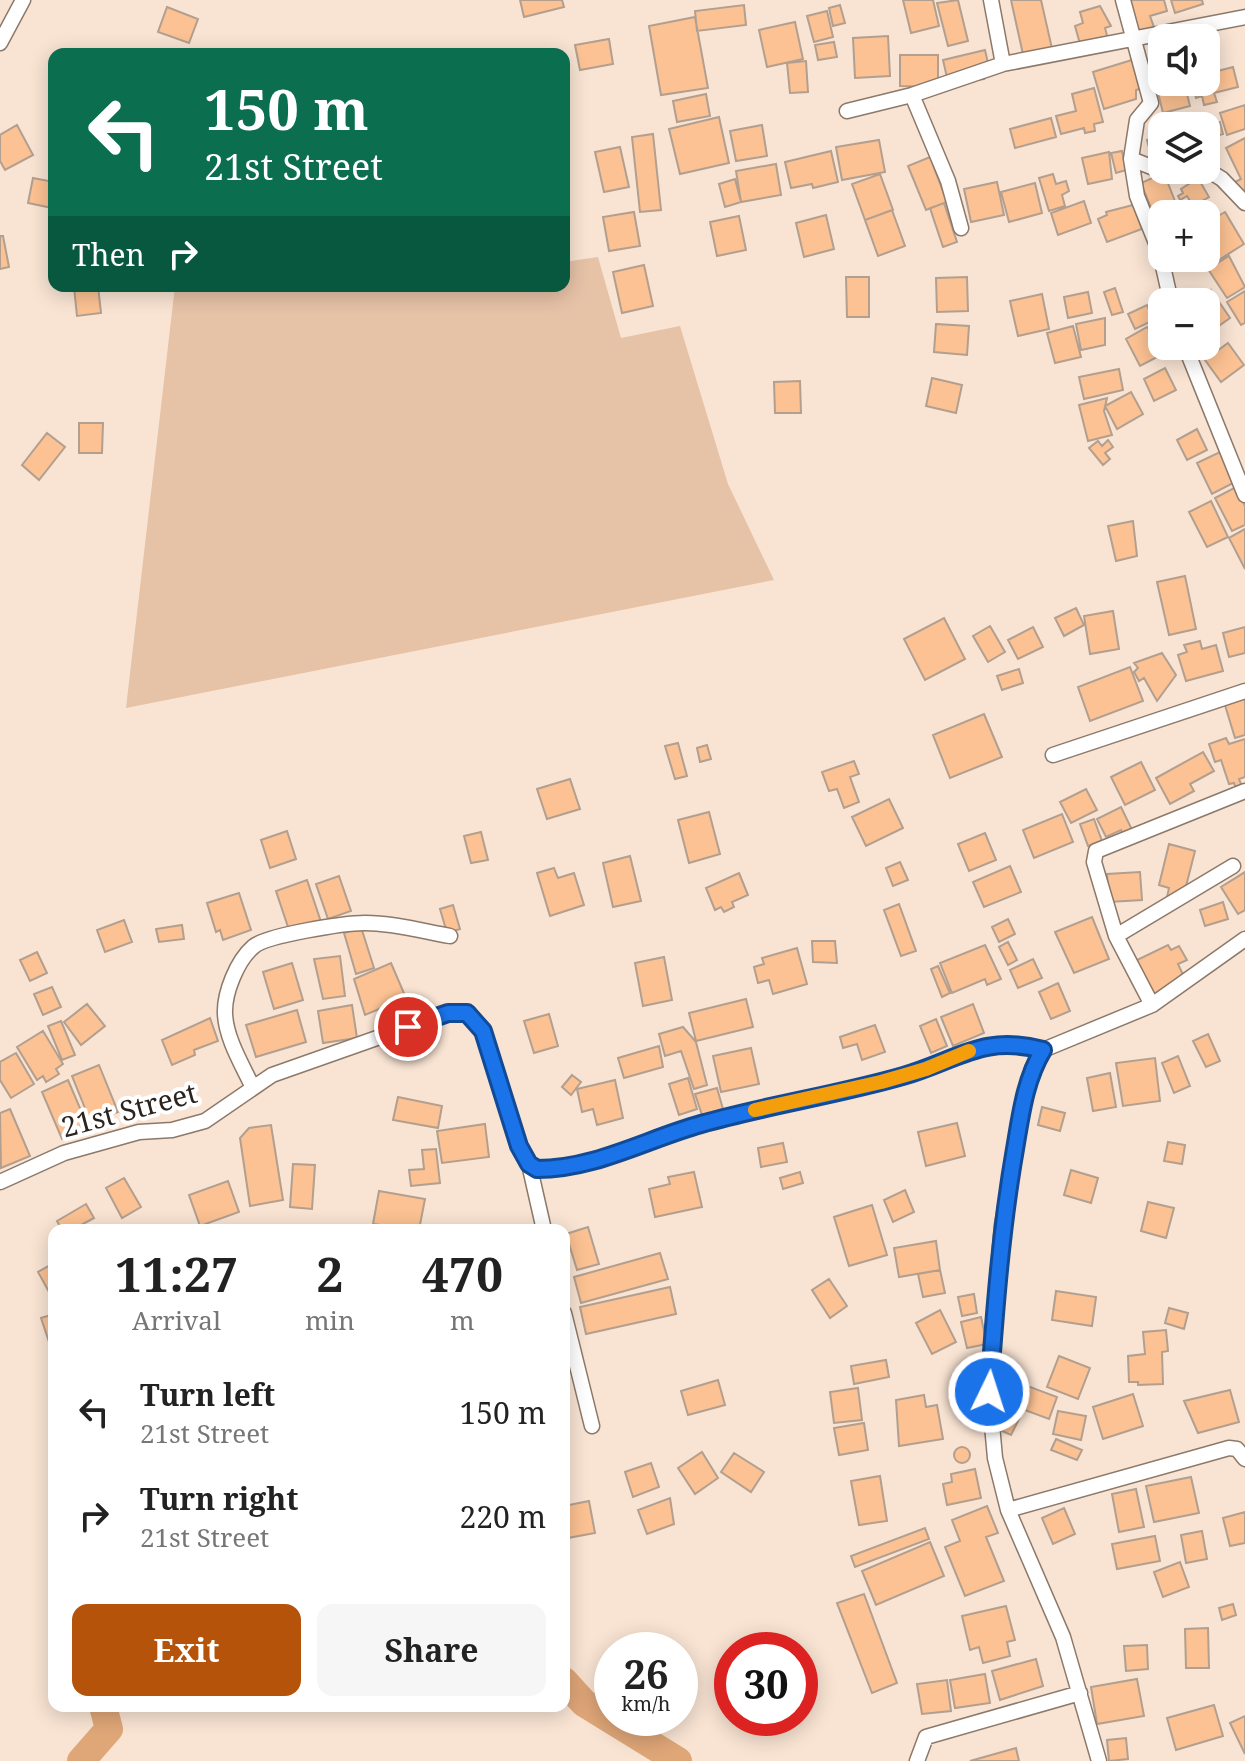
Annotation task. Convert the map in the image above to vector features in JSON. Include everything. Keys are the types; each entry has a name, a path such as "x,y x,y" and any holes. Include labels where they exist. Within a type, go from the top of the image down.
{"street":[{"path":"0,43 23,0"},
{"path":"991,0 1003,64"},
{"path":"1123,0 1151,103 1137,120 1131,159 1137,196 1160,253 1168,288"},
{"path":"847,111 912,95 1003,64 1245,17"},
{"path":"912,95 948,181 961,228"},
{"path":"1131,159 1148,166"},
{"path":"1220,178 1245,203"},
{"path":"1191,360 1245,495"},
{"path":"1053,755 1245,691"},
{"path":"1152,1005 1116,936 1094,862 1096,851 1245,791"},
{"path":"1116,936 1233,866"},
{"path":"253,1088 234,1048 225,1014 229,989 243,959 255,945 330,925 366,923 450,936"},
{"path":"529,1164 537,1169 549,1169 604,1159 672,1132 881,1082 984,1047 1008,1042 1043,1050 1152,1005 1245,939"},
{"name":"21st Street","path":"0,1182 64,1153 139,1132 172,1130 205,1121 272,1075 448,1013 467,1013 483,1031 519,1146 529,1164 543,1224"},
{"path":"1043,1050 1032,1069 1023,1106 1002,1225 989,1392 995,1458 1008,1510 1063,1637 1099,1761"},
{"path":"570,1337 592,1426"},
{"path":"1008,1510 1229,1448 1237,1449 1245,1459"},
{"path":"917,1761 926,1737 1080,1693"}],"shaded area":[{"path":"598,257 621,338 680,326 728,484 774,580 126,708 174,292 570,292 570,261"}],"building":[{"path":"520,0 562,0 564,7 524,17"},
{"path":"903,0 933,0 939,26 911,33"},
{"path":"958,0 968,41 948,46 937,3"},
{"path":"1011,0 1041,0 1053,53 1024,59"},
{"path":"1127,0 1164,0 1167,11 1150,16 1153,24 1136,32"},
{"path":"1171,0 1202,0 1203,4 1175,13"},
{"path":"744,5 746,25 697,31 695,11"},
{"path":"840,5 845,23 833,26 829,8"},
{"path":"1100,6 1111,26 1105,28 1109,43 1082,51 1075,26 1083,23 1080,12"},
{"path":"167,7 198,19 189,43 158,32"},
{"path":"827,11 833,37 814,42 807,16"},
{"path":"695,17 708,88 661,95 649,26"},
{"path":"795,22 803,59 767,67 759,30"},
{"path":"888,36 890,76 855,78 853,38"},
{"path":"609,39 613,64 580,70 575,45"},
{"path":"834,42 837,57 818,60 815,45"},
{"path":"985,50 990,72 982,74 984,79 948,82 943,60"},
{"path":"900,55 938,55 938,87 900,86"},
{"path":"1135,59 1143,88 1136,90 1136,99 1104,109 1093,72"},
{"path":"806,61 808,92 790,93 787,63"},
{"path":"1233,67 1238,87 1220,92 1220,70"},
{"path":"1094,88 1103,122 1094,124 1095,131 1085,133 1084,128 1061,134 1056,116 1076,111 1072,94"},
{"path":"706,94 710,116 677,122 673,101"},
{"path":"1159,96 1188,96 1190,106 1163,112"},
{"path":"1202,96 1215,96 1217,102 1204,105"},
{"path":"1245,105 1245,129 1227,135 1220,113"},
{"path":"719,117 729,163 680,174 669,129"},
{"path":"1051,118 1056,137 1015,148 1010,129"},
{"path":"17,125 33,155 5,170 0,161 0,135"},
{"path":"762,125 767,156 736,161 730,131"},
{"path":"653,134 661,210 640,212 632,137"},
{"path":"1245,138 1245,190 1239,191 1235,182 1241,179 1226,148"},
{"path":"879,140 885,172 842,180 836,147"},
{"path":"620,147 629,187 604,192 595,152"},
{"path":"831,151 838,182 813,188 812,184 791,188 785,162"},
{"path":"1122,151 1126,170 1116,173 1111,153"},
{"path":"1109,152 1112,179 1088,184 1082,158"},
{"path":"930,157 947,202 926,210 908,166"},
{"path":"776,164 781,195 741,202 736,171"},
{"path":"880,174 893,210 865,220 852,184"},
{"path":"1053,174 1056,184 1066,181 1069,191 1062,195 1065,206 1049,211 1039,178"},
{"path":"33,178 48,181 48,207 28,203"},
{"path":"735,179 741,202 725,207 719,184"},
{"path":"1148,180 1148,184 1168,184 1175,200 1148,200 1141,183"},
{"path":"997,182 1004,215 971,222 964,189"},
{"path":"1035,183 1042,213 1009,222 1001,192"},
{"path":"1189,184 1201,184 1209,197 1189,200 1187,196 1180,200 1181,189"},
{"path":"1084,201 1091,223 1058,235 1051,213"},
{"path":"944,203 957,242 943,247 930,208"},
{"path":"1133,205 1142,229 1107,242 1098,219 1107,215 1106,212"},
{"path":"892,210 905,246 878,256 865,220"},
{"path":"634,212 640,246 609,251 603,217"},
{"path":"1225,212 1244,244 1220,259 1220,215"},
{"path":"826,215 834,249 804,257 796,223"},
{"path":"739,216 746,250 717,256 710,222"},
{"path":"0,236 3,236 9,267 0,269"},
{"path":"1229,256 1245,287 1227,298 1210,272 1220,272 1220,262"},
{"path":"644,265 653,306 622,313 613,272"},
{"path":"846,277 869,277 869,317 847,317"},
{"path":"967,277 968,311 937,312 936,278"},
{"path":"1115,288 1123,312 1112,315 1104,292"},
{"path":"1245,291 1245,323 1241,325 1227,302"},
{"path":"75,292 99,292 101,313 77,316"},
{"path":"1088,292 1092,313 1068,318 1064,297"},
{"path":"1042,294 1049,329 1018,336 1010,301"},
{"path":"1220,303 1230,318 1220,325"},
{"path":"1147,305 1148,323 1135,329 1128,314"},
{"path":"1105,318 1105,345 1081,350 1076,324"},
{"path":"936,324 969,326 967,355 934,352"},
{"path":"1073,326 1081,357 1055,363 1047,333"},
{"path":"1147,327 1148,360 1151,360 1140,366 1126,339"},
{"path":"1228,343 1244,365 1221,382 1205,360 1220,360 1220,349"},
{"path":"1165,368 1176,390 1154,401 1144,379"},
{"path":"1119,369 1123,390 1084,399 1079,377"},
{"path":"932,378 962,385 956,413 926,406"},
{"path":"800,381 801,413 775,413 774,382"},
{"path":"1131,392 1143,414 1117,429 1105,406"},
{"path":"1107,398 1104,411 1112,435 1088,441 1079,405"},
{"path":"79,423 103,423 102,453 79,453"},
{"path":"1197,429 1207,450 1187,460 1177,440"},
{"path":"47,433 65,447 39,480 22,465"},
{"path":"1108,440 1113,447 1105,453 1110,459 1103,465 1089,448 1098,441 1102,446"},
{"path":"1220,452 1235,482 1212,494 1197,463"},
{"path":"1236,487 1245,506 1245,525 1232,531 1215,498"},
{"path":"1211,501 1228,537 1207,547 1189,512"},
{"path":"1133,521 1137,556 1116,561 1108,526"},
{"path":"1245,529 1245,569 1229,538"},
{"path":"1185,576 1196,629 1169,635 1157,582"},
{"path":"1076,608 1084,625 1064,636 1055,618"},
{"path":"1113,611 1119,649 1090,654 1084,616"},
{"path":"944,618 965,659 925,680 904,639"},
{"path":"990,626 1005,652 988,662 973,636"},
{"path":"1033,627 1043,647 1018,659 1008,640"},
{"path":"1245,627 1245,653 1229,657 1223,633"},
{"path":"1200,641 1202,649 1216,645 1223,671 1186,681 1178,655 1187,652 1184,645"},
{"path":"1162,653 1176,675 1157,701 1144,678 1139,681 1134,672 1138,668 1134,663"},
{"path":"1130,667 1143,701 1090,721 1078,687"},
{"path":"1019,669 1023,683 1002,690 997,676"},
{"path":"1245,695 1245,735 1235,738 1224,702"},
{"path":"984,714 1002,757 950,778 933,735"},
{"path":"1226,738 1229,744 1245,739 1245,777 1239,779 1243,789 1237,791 1234,783 1229,784 1221,760 1215,762 1209,744"},
{"path":"678,743 687,776 675,779 665,746"},
{"path":"707,745 711,759 700,762 697,748"},
{"path":"1203,752 1214,771 1190,784 1194,791 1170,804 1156,778"},
{"path":"854,761 859,774 850,777 859,802 844,808 837,789 829,791 822,772"},
{"path":"1141,762 1155,790 1125,805 1111,777"},
{"path":"570,779 580,809 547,819 537,789"},
{"path":"1086,789 1097,810 1071,823 1060,802"},
{"path":"889,799 903,828 866,846 852,817"},
{"path":"1121,807 1134,834 1125,838 1121,830 1106,837 1097,819"},
{"path":"709,812 720,854 689,863 678,820"},
{"path":"1062,814 1073,842 1034,858 1023,830"},
{"path":"1094,819 1102,841 1088,846 1080,824"},
{"path":"287,831 296,859 270,868 261,840"},
{"path":"481,832 488,860 471,863 464,836"},
{"path":"985,833 996,860 969,871 958,844"},
{"path":"1169,844 1195,851 1185,890 1181,889 1178,900 1167,897 1169,888 1159,885"},
{"path":"630,856 641,901 613,907 603,863"},
{"path":"900,862 908,880 893,886 886,868"},
{"path":"1010,866 1021,892 984,907 973,882"},
{"path":"554,868 558,878 574,873 584,905 550,916 537,873"},
{"path":"1140,872 1142,900 1109,902 1107,874"},
{"path":"1245,872 1245,910 1238,914 1221,887"},
{"path":"739,873 748,895 732,902 734,907 724,912 721,907 715,910 706,888"},
{"path":"339,876 351,911 328,919 316,884"},
{"path":"307,880 321,922 290,933 276,891"},
{"path":"239,893 251,930 223,940 220,930 216,932 207,903"},
{"path":"1223,902 1228,919 1205,926 1200,910"},
{"path":"899,904 916,951 901,956 884,910"},
{"path":"453,905 460,929 447,933 440,909"},
{"path":"1092,917 1109,959 1074,973 1055,932"},
{"path":"1008,919 1015,934 999,942 992,927"},
{"path":"124,920 132,942 105,952 97,930"},
{"path":"182,925 184,939 159,942 156,929"},
{"path":"361,927 374,968 356,974 344,933"},
{"path":"812,941 835,941 837,963 813,962"},
{"path":"1008,942 1017,960 1008,965 999,947"},
{"path":"985,945 1001,979 987,985 985,979 952,993 940,963"},
{"path":"1168,945 1171,950 1179,946 1187,960 1178,964 1185,979 1152,995 1135,961"},
{"path":"797,948 807,984 773,994 769,980 758,983 754,967 764,964 762,958"},
{"path":"37,952 47,973 30,981 20,960"},
{"path":"340,956 345,996 323,999 314,959"},
{"path":"664,957 672,1000 643,1006 635,963"},
{"path":"1033,959 1042,978 1018,988 1010,970"},
{"path":"292,963 303,1000 274,1009 263,972"},
{"path":"391,963 406,998 365,1015 354,979"},
{"path":"938,966 950,993 942,997 931,969"},
{"path":"1058,983 1070,1011 1051,1019 1039,992"},
{"path":"52,987 61,1007 43,1015 34,994"},
{"path":"746,999 753,1027 696,1041 689,1013"},
{"path":"87,1004 105,1026 81,1045 64,1022"},
{"path":"973,1004 984,1033 953,1046 941,1017"},
{"path":"352,1005 357,1038 323,1043 318,1011"},
{"path":"297,1010 306,1042 256,1057 246,1025"},
{"path":"549,1014 558,1046 534,1053 524,1021"},
{"path":"210,1018 218,1041 194,1050 195,1055 172,1065 162,1040"},
{"path":"936,1019 947,1046 931,1053 920,1026"},
{"path":"61,1021 75,1055 62,1060 48,1026"},
{"path":"875,1025 885,1052 862,1060 857,1044 843,1048 840,1037"},
{"path":"683,1027 696,1042 707,1085 694,1089 681,1051 665,1056 659,1034"},
{"path":"43,1031 63,1064 56,1069 59,1074 46,1082 43,1076 37,1080 17,1047"},
{"path":"1208,1034 1220,1061 1206,1067 1193,1041"},
{"path":"659,1046 663,1067 624,1078 618,1058"},
{"path":"751,1048 759,1084 721,1092 713,1056"},
{"path":"16,1053 34,1084 11,1098 0,1080 0,1062"},
{"path":"1178,1056 1190,1086 1174,1093 1162,1063"},
{"path":"1155,1058 1160,1101 1123,1106 1116,1063"},
{"path":"99,1065 118,1112 91,1123 72,1076"},
{"path":"1110,1073 1116,1107 1093,1111 1087,1078"},
{"path":"572,1075 581,1082 571,1095 562,1087"},
{"path":"688,1078 697,1109 679,1115 669,1084"},
{"path":"68,1080 88,1127 62,1139 42,1092"},
{"path":"615,1080 623,1118 597,1125 593,1109 582,1112 577,1089"},
{"path":"717,1088 723,1109 702,1115 695,1094"},
{"path":"398,1097 442,1106 438,1128 393,1120"},
{"path":"1042,1107 1065,1113 1060,1131 1038,1125"},
{"path":"10,1109 30,1156 1,1168 0,1113"},
{"path":"957,1123 965,1156 926,1166 918,1132"},
{"path":"485,1124 489,1157 442,1163 437,1131"},
{"path":"271,1125 283,1200 250,1206 240,1138 249,1128"},
{"path":"1168,1142 1185,1145 1182,1164 1164,1161"},
{"path":"783,1143 787,1162 761,1167 758,1148"},
{"path":"436,1149 440,1183 411,1186 409,1170 424,1169 422,1150"},
{"path":"293,1164 315,1165 312,1209 290,1207"},
{"path":"1071,1170 1098,1178 1091,1203 1064,1195"},
{"path":"694,1172 702,1207 655,1217 649,1189 670,1184 668,1177"},
{"path":"800,1172 803,1183 783,1189 780,1178"},
{"path":"124,1178 141,1207 122,1218 106,1188"},
{"path":"228,1181 239,1212 199,1224 189,1195"},
{"path":"905,1190 914,1212 893,1222 884,1200"},
{"path":"379,1191 425,1199 420,1224 373,1224"},
{"path":"1148,1202 1174,1208 1166,1238 1141,1231"},
{"path":"86,1204 94,1218 83,1224 59,1224 57,1221"},
{"path":"872,1205 887,1255 849,1266 834,1217"},
{"path":"588,1227 599,1264 577,1270 570,1247 570,1233"},
{"path":"936,1241 940,1270 899,1277 894,1248"},
{"path":"660,1253 668,1279 581,1303 574,1277"},
{"path":"48,1266 48,1290 38,1272"},
{"path":"940,1270 945,1293 923,1297 918,1274"},
{"path":"829,1279 847,1306 830,1318 812,1290"},
{"path":"670,1287 676,1314 586,1334 580,1307"},
{"path":"1056,1291 1096,1297 1092,1326 1052,1320"},
{"path":"974,1294 977,1313 962,1316 958,1297"},
{"path":"1169,1308 1188,1313 1184,1329 1165,1323"},
{"path":"940,1310 956,1342 932,1354 916,1323"},
{"path":"48,1316 48,1339 41,1318"},
{"path":"981,1317 987,1344 967,1348 961,1322"},
{"path":"1166,1330 1168,1351 1162,1352 1163,1384 1138,1385 1138,1382 1129,1382 1128,1356 1145,1354 1143,1332"},
{"path":"1059,1356 1090,1368 1078,1399 1047,1387"},
{"path":"886,1360 889,1377 854,1384 851,1366"},
{"path":"718,1380 725,1405 688,1415 681,1391"},
{"path":"1014,1381 1057,1397 1049,1419 1006,1403"},
{"path":"858,1388 862,1420 834,1423 830,1392"},
{"path":"1230,1390 1239,1422 1198,1433 1184,1401"},
{"path":"1133,1394 1143,1426 1103,1439 1093,1407"},
{"path":"924,1395 926,1407 937,1405 943,1439 899,1446 896,1400"},
{"path":"1002,1408 1020,1417 1011,1435 993,1427"},
{"path":"1058,1411 1086,1416 1081,1440 1053,1434"},
{"path":"864,1423 868,1450 839,1455 834,1428"},
{"path":"1056,1439 1082,1450 1077,1460 1051,1450"},
{"path":"962,1447 968,1449 968,1461 962,1463 956,1461 954,1455 956,1449"},
{"path":"702,1452 718,1478 695,1494 678,1468"},
{"path":"734,1453 764,1472 751,1492 721,1472"},
{"path":"651,1463 659,1487 633,1497 625,1472"},
{"path":"975,1469 981,1498 947,1505 943,1484 952,1482 951,1474"},
{"path":"880,1476 887,1521 859,1525 851,1481"},
{"path":"1191,1477 1199,1513 1154,1522 1146,1486"},
{"path":"1136,1489 1144,1527 1119,1532 1112,1494"},
{"path":"670,1498 674,1524 647,1534 638,1510"},
{"path":"589,1501 595,1533 570,1538 570,1505"},
{"path":"987,1506 998,1533 986,1537 1004,1581 965,1596 945,1547 960,1541 952,1520"},
{"path":"1064,1508 1075,1534 1053,1544 1042,1518"},
{"path":"1245,1512 1245,1543 1230,1546 1223,1518"},
{"path":"925,1528 929,1539 855,1567 851,1556"},
{"path":"1202,1531 1207,1559 1186,1563 1181,1535"},
{"path":"1155,1536 1160,1561 1117,1569 1112,1544"},
{"path":"930,1542 944,1576 876,1605 862,1571"},
{"path":"1180,1562 1189,1587 1163,1597 1154,1572"},
{"path":"864,1594 897,1683 872,1693 837,1603"},
{"path":"1233,1604 1236,1615 1222,1620 1219,1608"},
{"path":"1006,1606 1015,1640 1007,1642 1010,1656 983,1663 979,1647 970,1650 962,1616"},
{"path":"1208,1628 1209,1668 1186,1668 1185,1629"},
{"path":"1147,1645 1148,1669 1126,1671 1124,1646"},
{"path":"1036,1659 1043,1686 1000,1700 992,1671"},
{"path":"985,1674 990,1703 955,1708 950,1680"},
{"path":"1137,1679 1144,1716 1097,1724 1091,1687"},
{"path":"947,1680 951,1711 922,1714 917,1684"},
{"path":"1214,1705 1223,1736 1176,1750 1167,1718"},
{"path":"1245,1716 1245,1754 1230,1723"},
{"path":"1126,1738 1128,1759 1109,1761 1107,1740"},
{"path":"1016,1748 1019,1761 970,1761"}],"waterway":[{"path":"570,1688 584,1703 678,1761"},
{"path":"81,1761 109,1729 105,1712"}],"slow traffic":[{"path":"755,1110 881,1082 926,1069 969,1051"}],"route":[{"path":"408,1027 448,1013 467,1013 483,1031 519,1146 529,1164 537,1169 604,1159 672,1132 881,1082 926,1069 972,1050 1008,1042 1043,1050 1032,1069 1023,1106 1002,1225 989,1392"}]}
